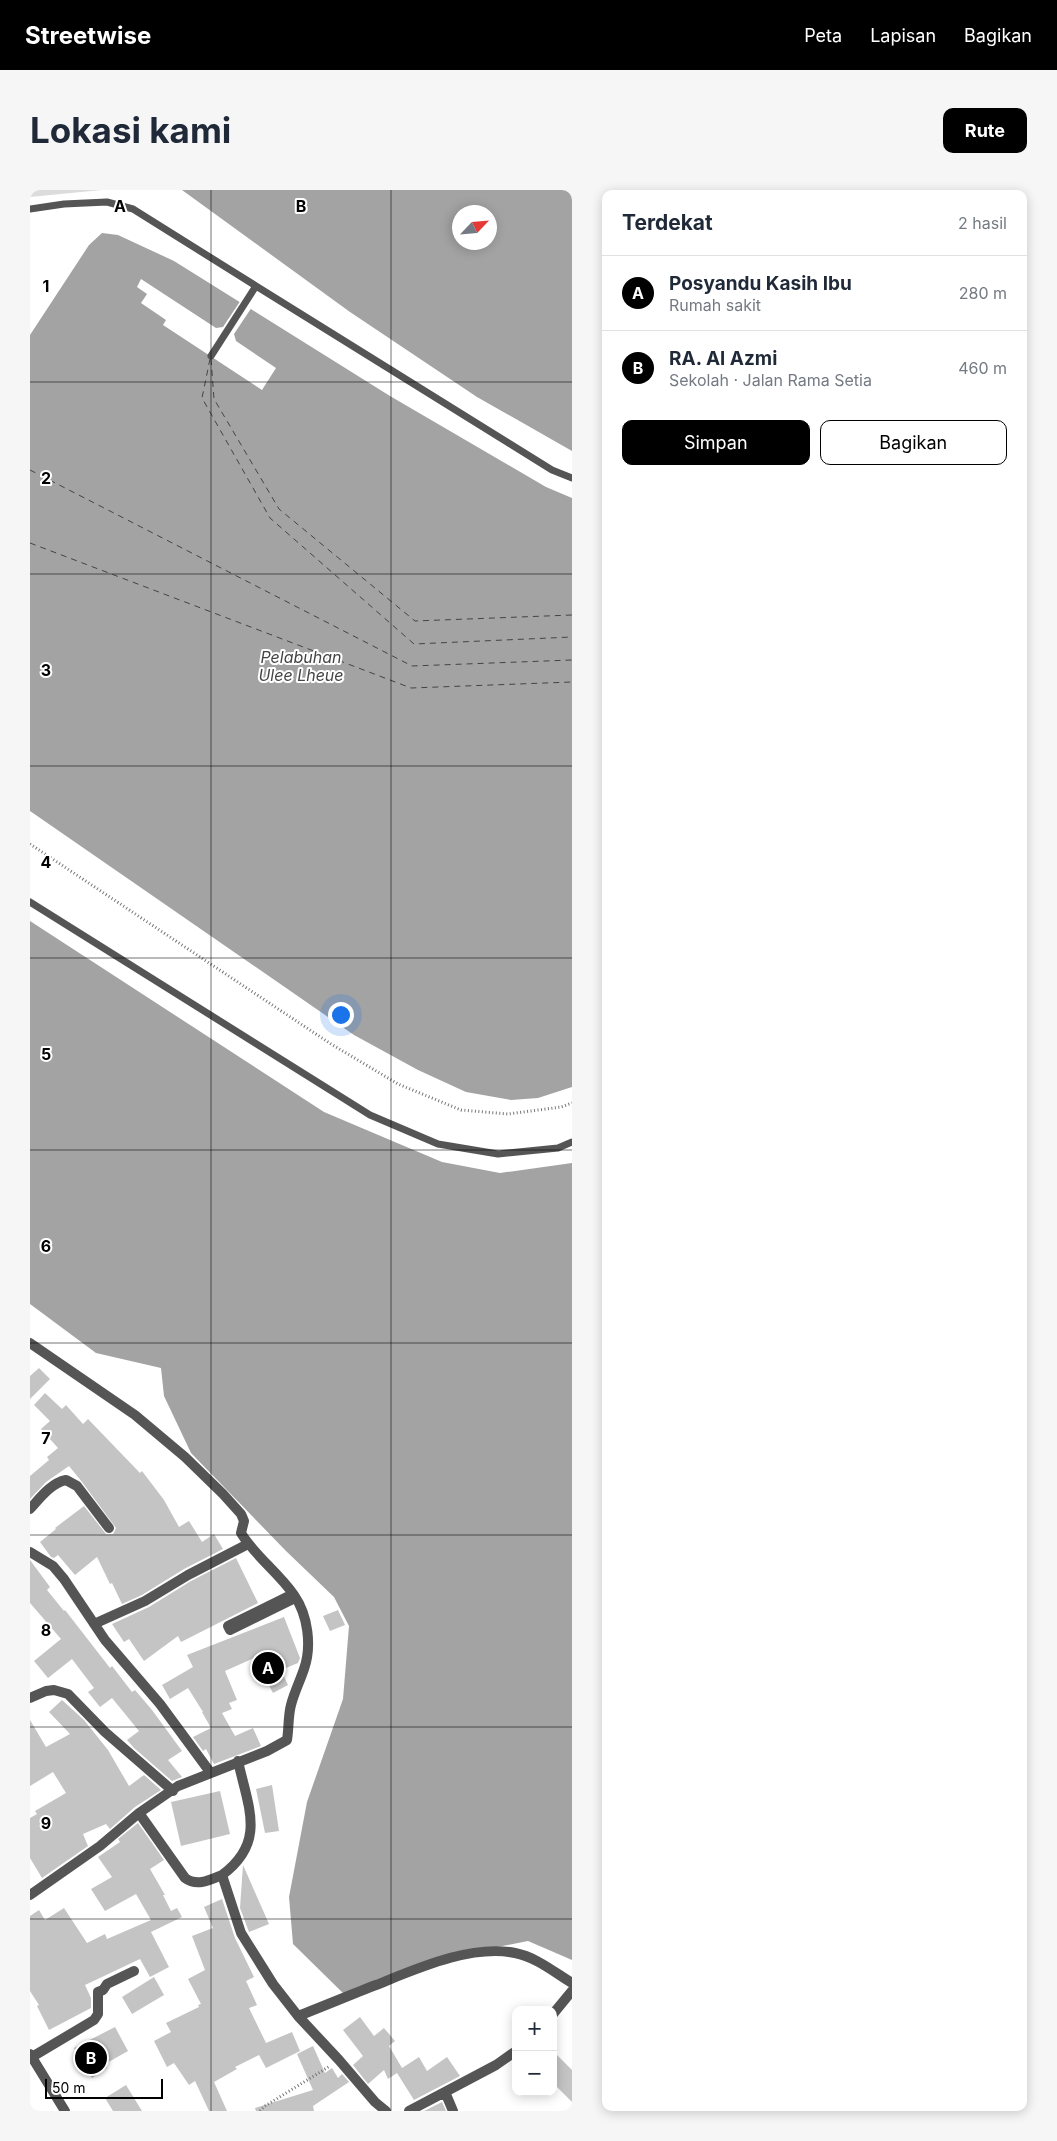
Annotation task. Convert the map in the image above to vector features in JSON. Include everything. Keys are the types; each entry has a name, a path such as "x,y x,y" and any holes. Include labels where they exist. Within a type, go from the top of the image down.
{"street":[{"path":"30,1343 135,1415 185,1457 241,1514 244,1523 241,1533 248,1544 293,1594 304,1618 308,1656 291,1706 287,1740 267,1751 178,1786 139,1813 100,1846 30,1895"},
{"path":"30,1509 58,1482 66,1480 77,1486 108,1528"},
{"path":"94,1624 145,1601 188,1575 248,1544"},
{"path":"30,1552 53,1566 94,1624 160,1704 210,1772"},
{"path":"293,1594 295,1598 230,1630 228,1626 293,1594"},
{"path":"30,1698 46,1691 54,1690 68,1694 105,1732 173,1791"},
{"path":"139,1813 185,1878 190,1882 198,1883 222,1874 235,1865 243,1854 248,1846 251,1833 250,1815 238,1761"},
{"path":"222,1874 242,1933 274,1984 298,2016 375,2102 386,2111"},
{"path":"298,2016 432,1962 484,1952 505,1952 522,1955 543,1964 572,1983"},
{"path":"65,2111 31,2055 94,2020 98,2014 98,1992 103,1990 107,1984 134,1971"},
{"path":"557,2009 572,1991"},
{"path":"409,2111 496,2065 512,2054"},
{"path":"445,2092 453,2111"}],"lane":[{"path":"30,209 64,204 107,202 133,209 552,470 572,478"},
{"path":"211,356 256,286"},
{"path":"30,902 370,1115 438,1144 498,1154 558,1148 572,1142"}],"path":[{"path":"30,844 332,1044 398,1084 461,1110 508,1114 561,1107 572,1103"},
{"path":"260,2111 339,2060"}],"shaded area":[{"path":"30,190 102,190 30,197"}],"water":[{"path":"182,190 572,190 572,451 477,397 350,312"},
{"name":"Pelabuhan Ulee Lheue","path":"102,233 118,235 174,261 390,396 546,487 572,498 572,1087 538,1098 511,1100 466,1092 418,1070 354,1035 30,811 30,335 89,245"},
{"path":"30,921 324,1112 442,1162 500,1173 572,1163 572,1960 528,1941 427,1961 345,1995 293,1944 289,1897 307,1802 343,1699 349,1626 334,1597 286,1551 191,1453 164,1396 161,1368 96,1353 30,1304"}],"pier":[{"path":"141,279 216,328 223,327 241,300 252,307 234,334 236,341 276,368 262,390 163,325 166,320 141,303 147,294 137,287"}],"building":[{"path":"39,1368 50,1379 30,1399 30,1376"},
{"path":"45,1393 62,1409 66,1405 83,1424 88,1419 140,1473 142,1471 164,1500 179,1527 189,1521 202,1542 214,1534 223,1549 184,1569 142,1595 122,1604 97,1557 75,1575 58,1555 54,1558 51,1557 40,1542 84,1506 106,1534 113,1534 116,1528 69,1466 46,1482 30,1499 30,1476 49,1460 47,1457 58,1448 41,1429 50,1421 34,1405"},
{"path":"236,1558 258,1603 181,1642 178,1636 144,1661 129,1639 124,1642 112,1624 149,1607 191,1581"},
{"path":"30,1560 50,1587 47,1590 110,1668 112,1666 132,1692 135,1690 152,1710 182,1751 168,1760 182,1777 172,1781 134,1748 127,1740 139,1731 112,1698 100,1707 88,1692 94,1688 72,1659 48,1678 34,1661 61,1639 30,1603"},
{"path":"338,1610 345,1625 330,1631 323,1616"},
{"path":"284,1617 300,1658 298,1663 281,1670 288,1685 273,1693 265,1678 263,1678 254,1658 225,1671 237,1700 229,1703 232,1709 222,1713 235,1736 253,1728 261,1746 214,1764 206,1749 203,1751 193,1737 211,1728 188,1688 170,1699 162,1685 193,1667 187,1655"},
{"path":"62,1700 84,1720 108,1750 129,1786 144,1775 161,1790 135,1807 110,1829 106,1824 83,1834 88,1846 42,1878 30,1858 30,1818 37,1814 35,1811 66,1793 53,1772 30,1786 30,1720 46,1747 70,1734 49,1712"},
{"path":"272,1785 279,1831 265,1833 256,1789"},
{"path":"220,1791 230,1834 181,1846 171,1802"},
{"path":"138,1823 164,1860 150,1869 165,1895 163,1895 171,1911 177,1908 182,1917 151,1932 169,1967 150,1977 140,1959 85,1985 91,1998 91,2008 49,2030 37,2006 39,2005 30,1991 30,1916 39,1910 45,1920 64,1908 87,1943 105,1934 107,1939 151,1920 136,1894 105,1911 91,1889 112,1877 98,1857 120,1842 118,1839"},
{"path":"243,1865 269,1924 249,1932 240,1908"},
{"path":"222,1899 235,1938 254,1977 246,1981 257,2005 249,2008 266,2043 292,2032 300,2051 266,2068 259,2055 235,2067 237,2069 214,2082 227,2111 209,2111 195,2081 189,2085 174,2063 167,2067 154,2041 171,2032 166,2023 199,2007 198,2005 201,2004 188,1979 205,1970 192,1936 213,1928 204,1907"},
{"path":"154,1977 164,1995 132,2014 122,1997"},
{"path":"360,2017 374,2036 384,2028 395,2041 389,2046 402,2068 419,2057 427,2071 447,2057 460,2076 414,2100 397,2073 388,2079 384,2070 368,2084 353,2065 363,2056 343,2030"},
{"path":"115,2027 128,2051 105,2064 107,2068 92,2078 74,2048"},
{"path":"313,2046 325,2073 332,2068 338,2078 342,2074 349,2082 313,2106 314,2111 256,2111 255,2108 313,2090 297,2054"},
{"path":"557,2055 572,2070 572,2102 557,2087"},
{"path":"126,2085 142,2111 113,2111 105,2098"},
{"path":"442,2102 446,2111 424,2111"}],"ferry route":[{"path":"210,359 202,398 270,518 414,644 572,637"},
{"path":"211,359 214,399 279,509 415,621 572,615"},
{"path":"30,470 412,666 572,660"},
{"path":"30,543 411,688 572,682"}],"place":[{"name":"Posyandu Kasih Ibu","path":"268,1668"},
{"name":"RA. Al Azmi","path":"91,2058"}]}
